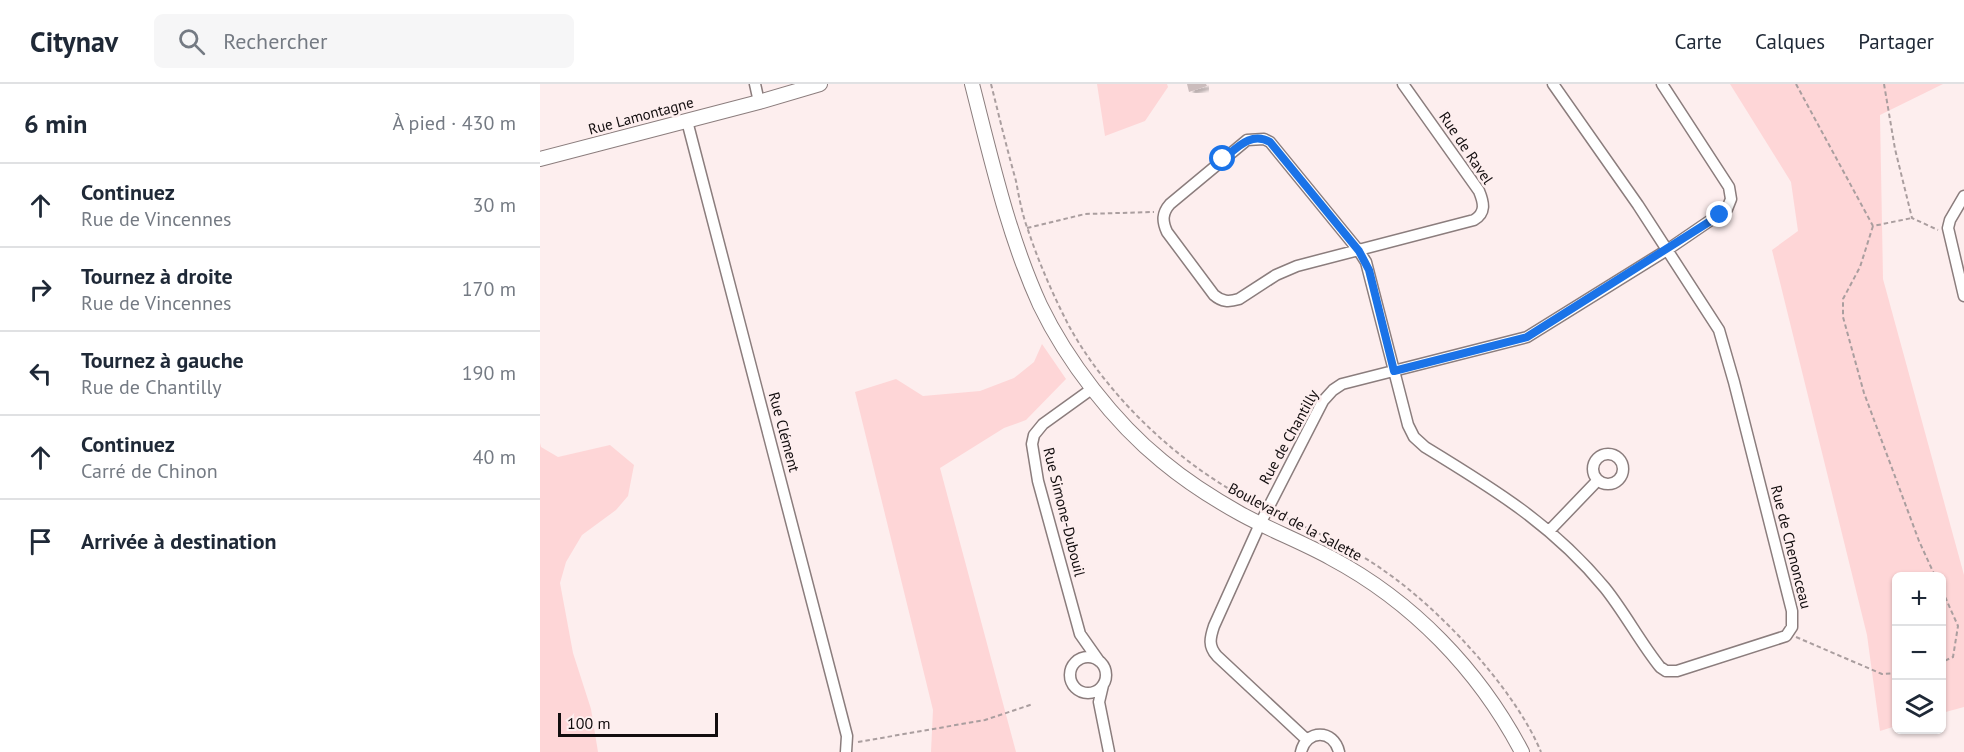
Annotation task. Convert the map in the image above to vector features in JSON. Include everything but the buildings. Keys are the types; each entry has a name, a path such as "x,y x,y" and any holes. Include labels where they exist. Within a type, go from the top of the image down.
{"street":[{"path":"755,84 759,102"},
{"name":"Rue Lamontagne","path":"540,159 820,84"},
{"path":"967,84 976,101"},
{"name":"Boulevard de la Salette","path":"972,84 1007,213 1027,272 1041,306 1093,388 1136,437 1162,461 1211,496 1260,524 1355,571 1408,611 1445,645 1474,678 1500,713 1522,752"},
{"name":"Rue de Ravel","path":"1359,251 1474,220 1482,213 1483,200 1471,178 1403,84"},
{"name":"Rue de Chenonceau","path":"1359,251 1369,270 1408,425 1418,442 1505,496 1550,530 1606,589 1657,662 1666,671 1683,669 1779,639 1789,633 1792,627 1792,611 1721,336 1711,316 1638,205 1553,84"},
{"name":"Rue de Chantilly","path":"1307,740 1216,656 1210,644 1214,626 1260,524 1325,397 1342,384 1523,339 1724,212 1730,205 1732,195 1729,187 1662,84"},
{"name":"Rue Clément","path":"687,121 847,736 846,748"},
{"path":"1252,139 1264,139 1270,142 1359,251 1287,269 1239,299 1224,301 1214,295 1167,232 1163,214 1170,204 1241,144 1252,139"},
{"path":"1964,196 1948,228 1964,296"},
{"name":"Rue Simone-Dubouil","path":"1093,388 1043,424 1034,435 1032,444 1038,481 1080,634 1105,671 1099,702 1109,752"},
{"path":"1550,530 1598,480"},
{"name":"Rue Simone-Dubouil","path":"1080,634 1079,646 1070,672 1072,682 1095,704 1101,716"},
{"path":"1074,663 1087,657 1099,661"},
{"path":"1083,692 1093,692 1103,683"},
{"path":"1300,752 1307,740 1317,735 1329,736 1337,745 1339,752"}],"path":[{"path":"991,84 1027,228 1070,328 1106,380 1142,419 1195,466 1253,502"},
{"path":"1796,84 1873,226 1860,267 1843,299 1843,317 1868,403 1919,541 1933,572"},
{"path":"1884,84 1895,149 1912,218"},
{"path":"1027,228 1085,214 1157,212"},
{"path":"1873,226 1912,218 1941,231"},
{"path":"1946,601 1958,626 1953,657 1946,660"},
{"path":"1796,637 1882,674 1892,673"},
{"path":"846,748 985,720 1034,704"}],"shaded area":[{"path":"1097,84 1167,84 1168,87 1145,121 1105,136"},
{"path":"1730,84 1943,84 1880,115 1883,279 1964,575 1964,707 1946,712 1946,572 1892,572 1892,727 1880,731 1867,635 1772,250 1798,231 1791,182"},
{"path":"1042,344 1066,379 1026,420 1004,428 940,468 1016,752 931,752 933,710 855,392 896,379 923,396 980,391 1014,378 1034,362"},
{"path":"540,443 541,447 558,457 610,445 634,465 628,496 616,510 582,535 566,562 560,583 573,653 591,709 598,752 540,752"}],"route":[{"path":"1223,159 1247,140 1258,138 1270,142 1359,251 1369,270 1394,371 1523,339 1720,215"}]}
